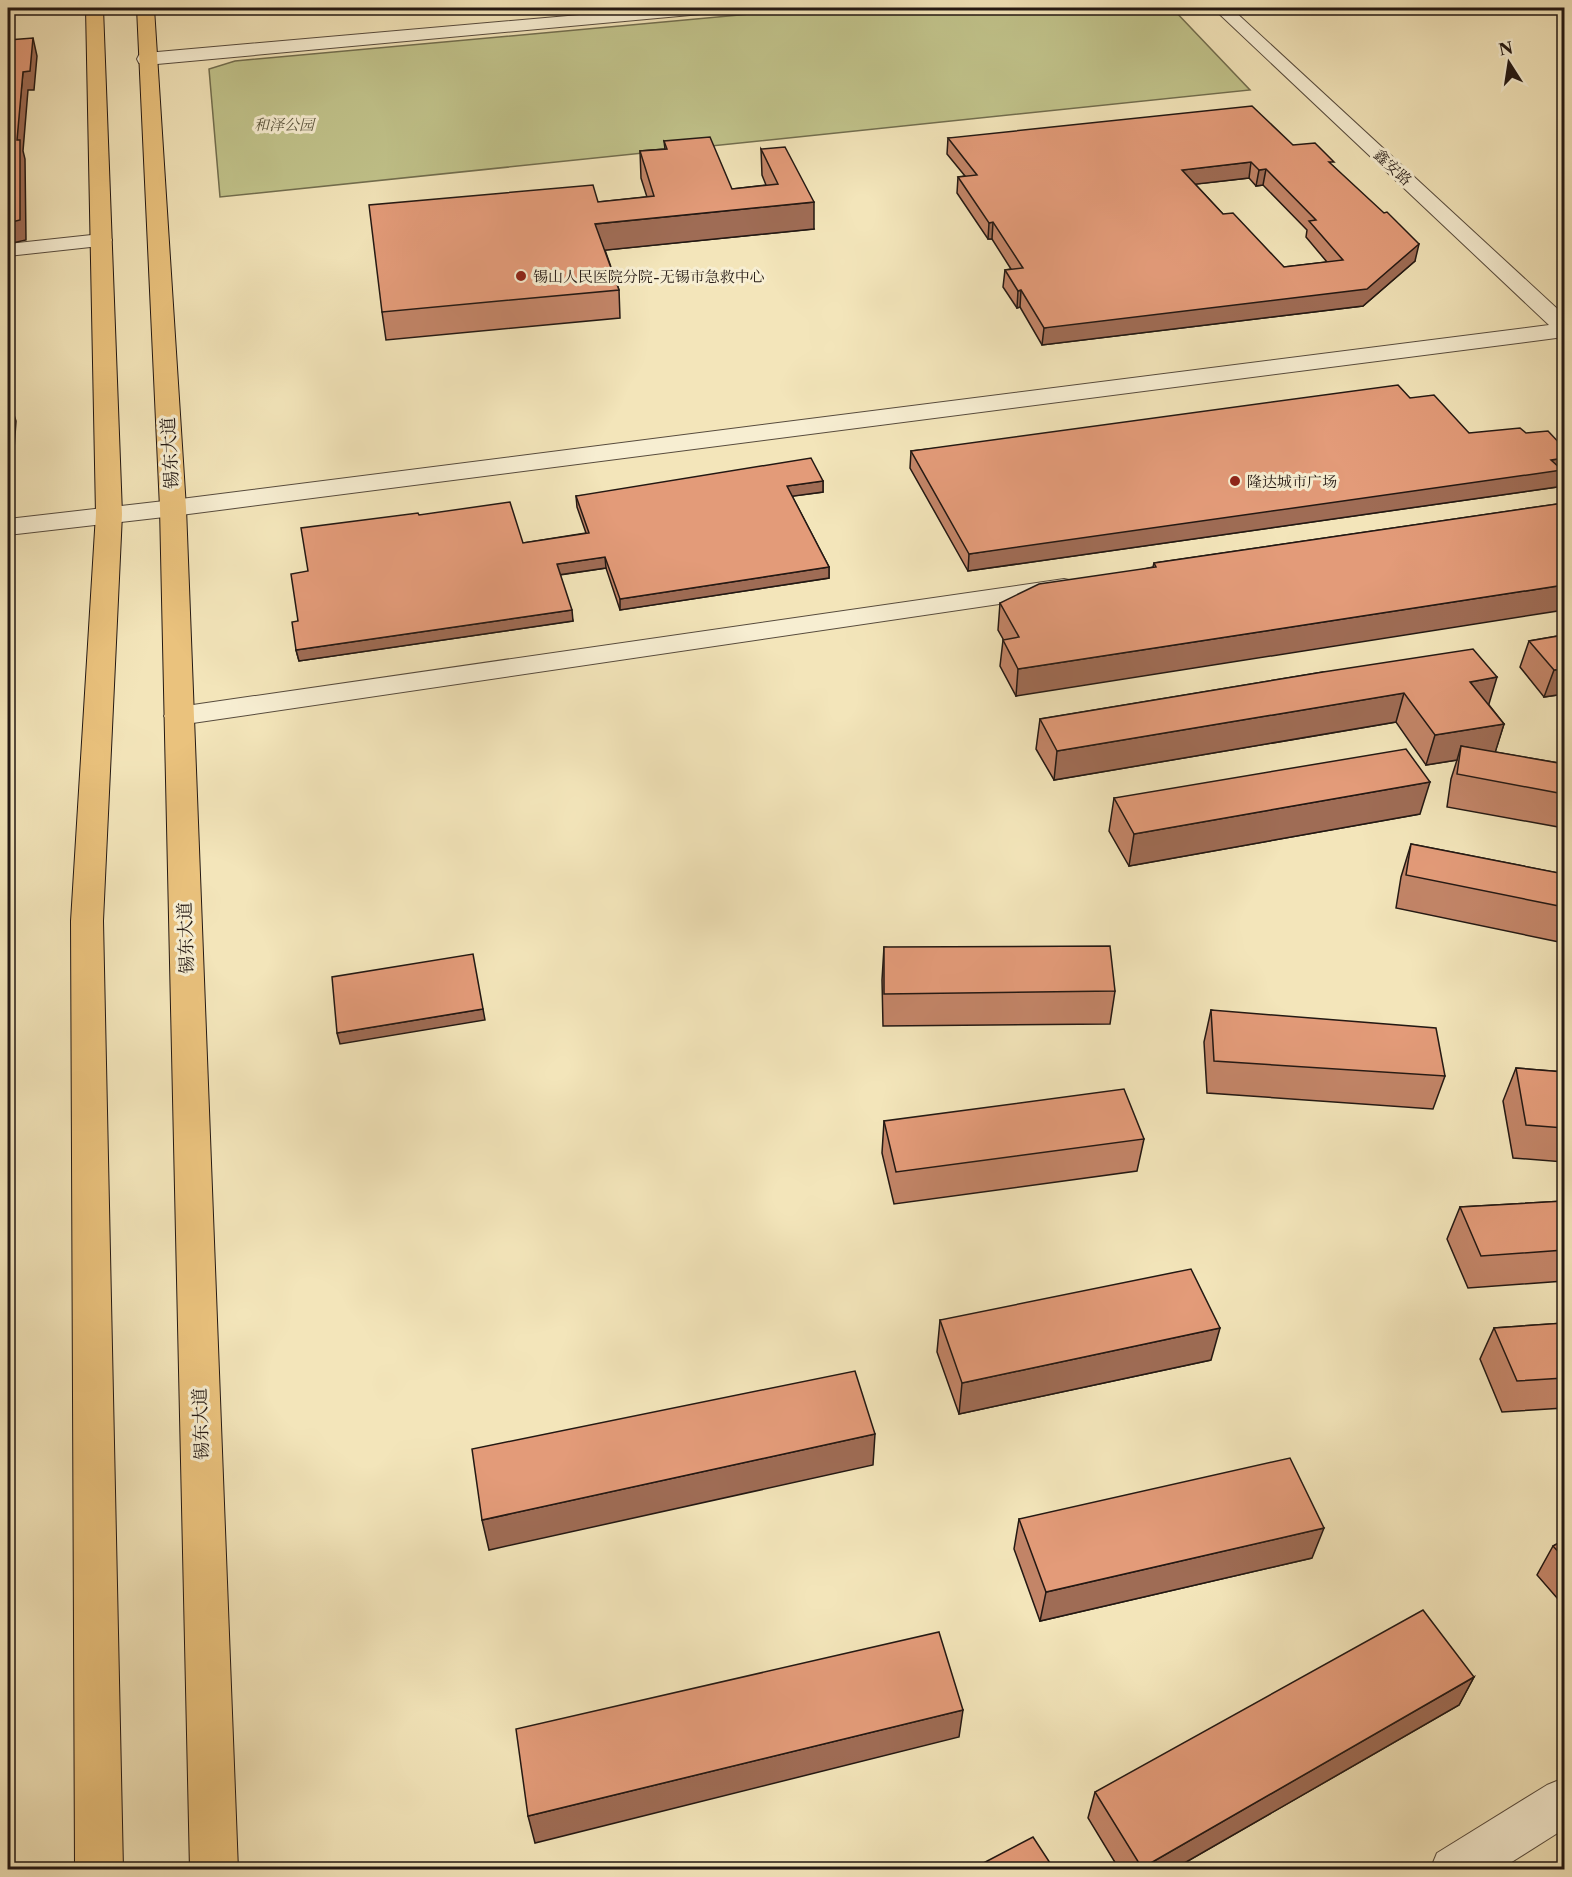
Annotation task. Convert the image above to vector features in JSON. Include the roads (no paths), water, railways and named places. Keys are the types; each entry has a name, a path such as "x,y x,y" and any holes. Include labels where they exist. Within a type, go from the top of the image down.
{"main road":[{"path":"94,8 109,514 87,921 99,1869"},
{"name":"锡东大道","path":"145,8 146,59 173,508 214,1869"}],"street":[{"path":"146,59 712,8"},
{"name":"鑫安路","path":"1221,8 1564,328"},
{"path":"8,250 101,240"},
{"path":"8,527 173,508 1564,328"},
{"path":"179,716 1087,583"},
{"path":"1454,1869 1564,1802"}],"place":[{"name":"锡山人民医院分院-无锡市急救中心","path":"521,276"},
{"name":"隆达城市广场","path":"1235,481"}],"park label":[{"name":"和泽公园","path":"284,124"}]}
